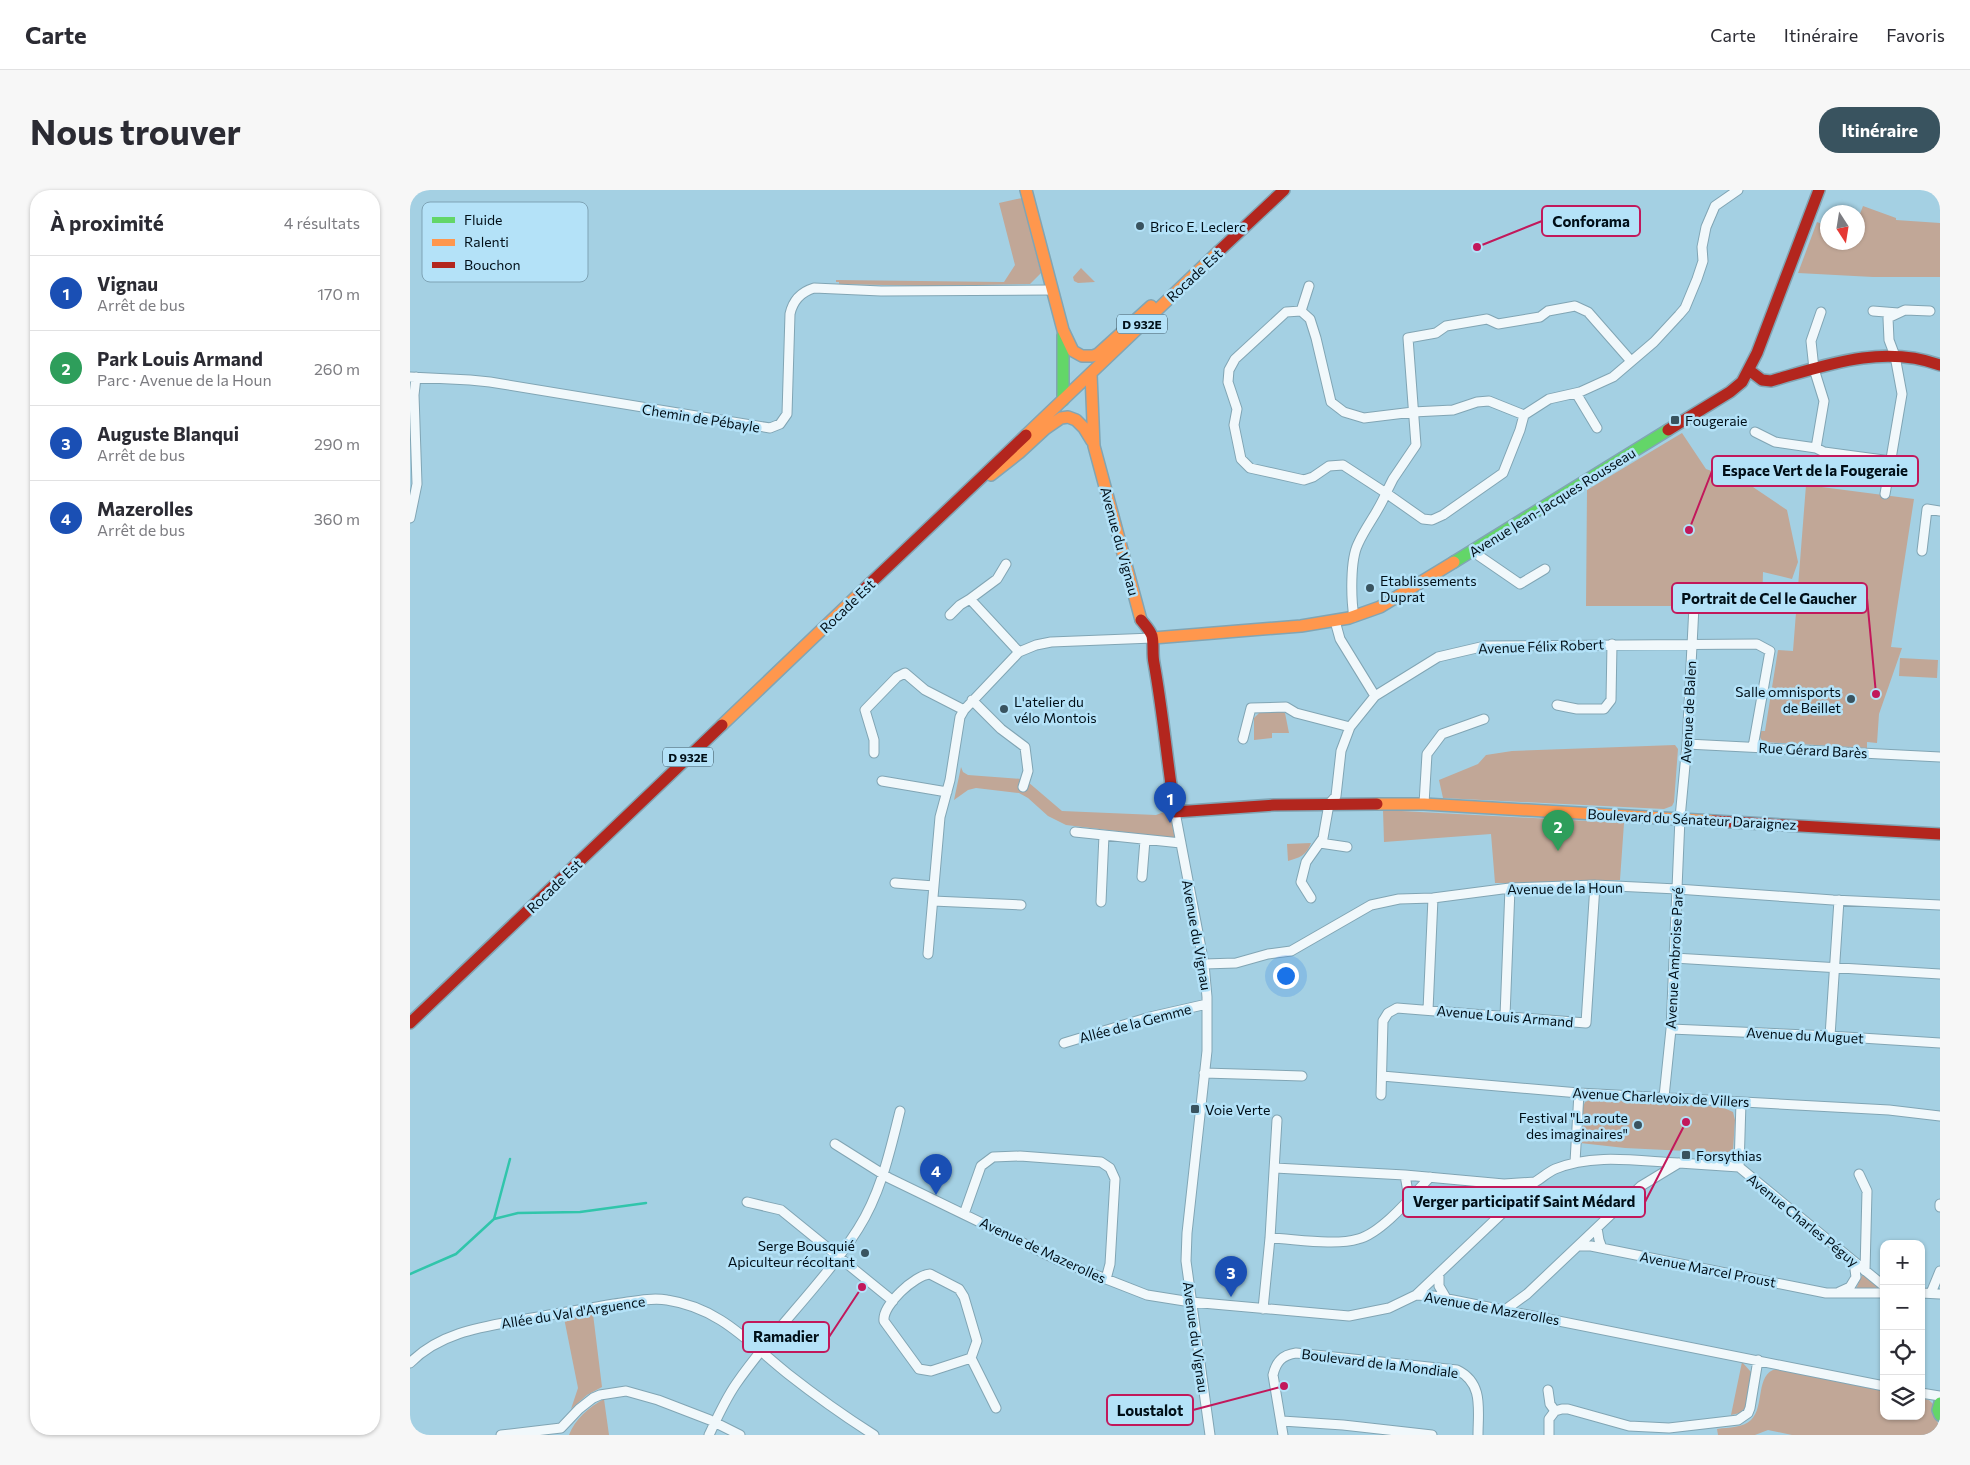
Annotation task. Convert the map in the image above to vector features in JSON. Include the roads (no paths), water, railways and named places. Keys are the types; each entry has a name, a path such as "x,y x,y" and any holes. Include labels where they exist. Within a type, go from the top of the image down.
{"street":[{"path":"1026,190 1063,330 1073,351 1087,357 1098,354 1145,310 1193,275"},
{"path":"1265,208 1277,190"},
{"name":"Rocade Est","path":"410,1023 1284,190"},
{"path":"1203,266 1230,248 1293,190"},
{"path":"1524,416 1489,401 1477,402 1453,410 1413,412 1364,418 1344,412 1331,402 1313,327 1310,319 1301,311 1291,311 1282,315 1235,359 1229,370 1228,382 1237,409 1234,425 1241,460 1250,468 1304,480 1313,478 1329,466 1343,465 1423,519 1432,520 1443,515 1503,473 1524,416 1549,399 1576,393 1613,377 1654,342 1685,308 1700,270 1706,227 1715,206 1738,190"},
{"name":"Avenue Jean-Jacques Rousseau","path":"1153,638 1300,627 1335,622 1380,607 1730,392 1742,382 1757,353 1820,190"},
{"path":"1301,311 1309,286"},
{"name":"Chemin de Pébayle","path":"413,377 483,381 770,428 780,424 787,414 790,314 794,302 807,291 814,288 881,291 1052,290"},
{"path":"1354,617 1352,576 1357,546 1381,506 1394,479 1416,445 1408,338 1436,332 1446,326 1487,320 1498,324 1540,317 1548,311 1575,306 1588,312 1631,362"},
{"path":"1884,494 1902,394 1895,356 1889,340 1888,318 1906,310 1930,311"},
{"path":"1873,311 1899,313"},
{"path":"1816,448 1824,401 1814,368 1811,341 1821,312"},
{"path":"1063,330 1063,400"},
{"path":"1749,370 1762,380 1771,381 1831,363 1875,355 1908,357 1940,365"},
{"path":"1091,374 1094,446"},
{"path":"410,518 417,484 413,377"},
{"path":"1576,393 1597,428"},
{"path":"967,492 1012,460 1058,419 1069,418 1080,423 1094,446"},
{"path":"1755,432 1775,442 1816,448 1824,452 1891,461"},
{"name":"Avenue du Vignau","path":"1094,446 1141,619 1153,638 1153,658 1161,702 1166,755 1204,964 1208,1032 1187,1233 1186,1261 1210,1435"},
{"path":"1922,551 1927,509 1940,511"},
{"path":"1472,551 1520,584 1545,569"},
{"path":"950,615 997,579 1006,564"},
{"path":"970,599 1019,652"},
{"name":"Avenue de Balen","path":"1680,818 1687,744 1694,606"},
{"path":"1335,622 1340,639 1375,696"},
{"path":"928,954 940,817 947,792 960,717 964,710 1019,652 1036,645 1050,642 1153,638"},
{"path":"1557,705 1577,709 1604,709 1611,700 1612,644"},
{"name":"Avenue Félix Robert","path":"1311,898 1301,882 1306,862 1324,838 1329,804 1336,796 1341,752 1350,727 1375,696 1438,657 1480,646 1757,644 1770,652 1753,747"},
{"path":"874,753 874,740 865,710 897,677 905,672 926,690 964,710"},
{"path":"972,700 1001,730 1025,747 1028,771 1023,787"},
{"path":"1243,739 1251,708 1286,707 1296,712 1350,727"},
{"path":"1424,804 1427,754 1442,734 1484,719"},
{"name":"Rue Gérard Barès","path":"1687,744 1940,757"},
{"path":"882,781 947,792"},
{"name":"Boulevard du Sénateur Daraignez","path":"1175,812 1274,805 1424,804 1940,834"},
{"name":"Avenue Ambroise Paré","path":"1664,1097 1671,1029 1680,818"},
{"path":"1075,832 1181,843"},
{"path":"1100,902 1104,835"},
{"path":"1142,877 1144,840"},
{"path":"1320,842 1347,847"},
{"path":"895,883 934,886"},
{"name":"Avenue de la Houn","path":"1204,964 1236,963 1268,954 1290,951 1371,905 1399,899 1433,898 1510,888 1595,886 1677,889 1940,905"},
{"name":"Avenue Louis Armand","path":"1382,1076 1383,1021 1388,1013 1397,1008 1586,1023 1595,886"},
{"path":"1505,1016 1510,888"},
{"path":"1428,1010 1433,898"},
{"path":"1830,1036 1839,900"},
{"path":"933,901 1021,905"},
{"path":"1674,958 1940,974"},
{"name":"Allée de la Gemme","path":"1064,1043 1150,1017 1207,1004"},
{"name":"Avenue du Muguet","path":"1671,1029 1940,1043"},
{"path":"1204,1073 1302,1076"},
{"path":"1380,1095 1382,1076"},
{"name":"Avenue Charlevoix de Villers","path":"1382,1076 1579,1093 1889,1110 1940,1116"},
{"path":"1575,1162 1579,1093"},
{"path":"1739,1167 1741,1102"},
{"path":"709,1435 735,1385 839,1257 860,1227 884,1175 900,1111"},
{"path":"1263,1309 1270,1238 1277,1120"},
{"name":"Avenue de Mazerolles","path":"835,1144 884,1175 1060,1261 1147,1296 1191,1302 1349,1316 1389,1308 1416,1295 1446,1298 1880,1385"},
{"path":"964,1214 981,1166 993,1157 1020,1156 1101,1162 1110,1168 1115,1180 1110,1264 1106,1279"},
{"name":"Avenue Charles Péguy","path":"1416,1295 1535,1182 1553,1170 1575,1162 1598,1159 1739,1167 1883,1285"},
{"path":"1505,1310 1527,1294 1641,1186 1679,1163"},
{"path":"1275,1168 1405,1175 1504,1184 1535,1182"},
{"path":"1859,1174 1867,1191 1865,1271"},
{"path":"1405,1175 1409,1198"},
{"path":"1270,1238 1340,1242 1359,1239 1377,1230 1430,1177"},
{"path":"1504,1184 1512,1194 1512,1205"},
{"path":"747,1202 781,1210 892,1301"},
{"path":"1597,1228 1602,1248"},
{"name":"Avenue Marcel Proust","path":"1579,1246 1602,1248 1826,1293 1880,1293"},
{"path":"1837,1293 1850,1287 1856,1276 1854,1262"},
{"path":"1931,1293 1940,1271"},
{"path":"971,1358 931,1371 920,1369 884,1321 884,1312 892,1301 922,1274 930,1274 959,1289 964,1297 977,1341 971,1358 996,1408"},
{"path":"1439,1274 1439,1286 1446,1298"},
{"path":"1527,1294 1525,1300 1529,1314"},
{"name":"Allée du Val d'Arguence","path":"410,1362 442,1339 478,1327 637,1300 665,1300 692,1305 713,1314 736,1330 830,1407 874,1435"},
{"name":"Boulevard de la Mondiale","path":"1283,1435 1273,1375 1279,1360 1287,1354 1296,1353 1457,1370 1471,1379 1477,1394 1478,1435"},
{"path":"1549,1435 1549,1419 1555,1411 1568,1409 1628,1430 1669,1428 1732,1421 1748,1413 1758,1360"},
{"path":"1548,1390 1550,1404 1555,1411"},
{"path":"501,1435 560,1431 579,1409 593,1398 600,1394 626,1391 658,1400 715,1422 740,1435"},
{"path":"1925,1394 1940,1405"},
{"path":"1282,1421 1343,1425 1432,1435"}],"waterway":[{"path":"494,1219 510,1159"},
{"path":"410,1274 456,1254 494,1219 518,1213 580,1212 646,1203"}],"place":[{"name":"Brico E. Leclerc","path":"1140,226"},
{"name":"Conforama","path":"1477,247"},
{"name":"Fougeraie","path":"1675,420"},
{"name":"Espace Vert de la Fougeraie","path":"1689,530"},
{"name":"Etablissements Duprat","path":"1370,588"},
{"name":"Portrait de Cel le Gaucher","path":"1876,694"},
{"name":"Salle omnisports de Beillet","path":"1851,699"},
{"name":"L'atelier du vélo Montois","path":"1004,709"},
{"name":"Vignau","path":"1170,823"},
{"name":"Park Louis Armand","path":"1558,851"},
{"name":"Voie Verte","path":"1195,1109"},
{"name":"Verger participatif Saint Médard","path":"1686,1122"},
{"name":"Festival \"La route des imaginaires\"","path":"1638,1125"},
{"name":"Forsythias","path":"1686,1155"},
{"name":"Mazerolles","path":"936,1195"},
{"name":"Serge Bousquié Apiculteur récoltant","path":"865,1253"},
{"name":"Ramadier","path":"862,1287"},
{"name":"Auguste Blanqui","path":"1231,1297"},
{"name":"Loustalot","path":"1284,1386"}]}
